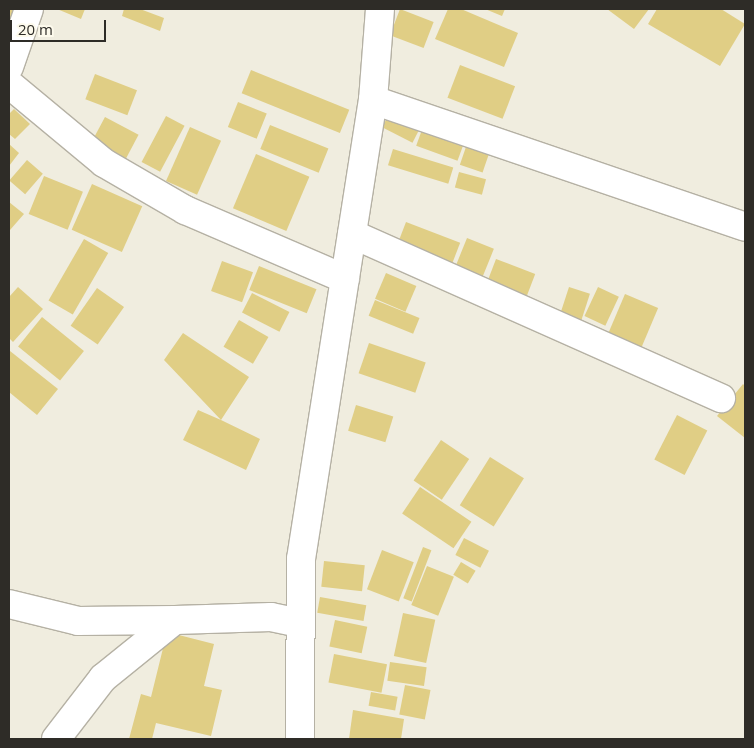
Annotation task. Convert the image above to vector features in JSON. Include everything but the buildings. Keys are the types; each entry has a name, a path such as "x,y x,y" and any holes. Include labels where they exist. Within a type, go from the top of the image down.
{"street":[{"path":"9,67 29,9"},
{"path":"300,739 299,623 302,550 373,100 380,9"},
{"path":"9,84 104,163 185,210 345,279"},
{"path":"373,100 745,227"},
{"path":"352,234 721,398"},
{"path":"9,604 78,621 271,617 299,623"},
{"path":"56,739 102,678 175,620"}]}
